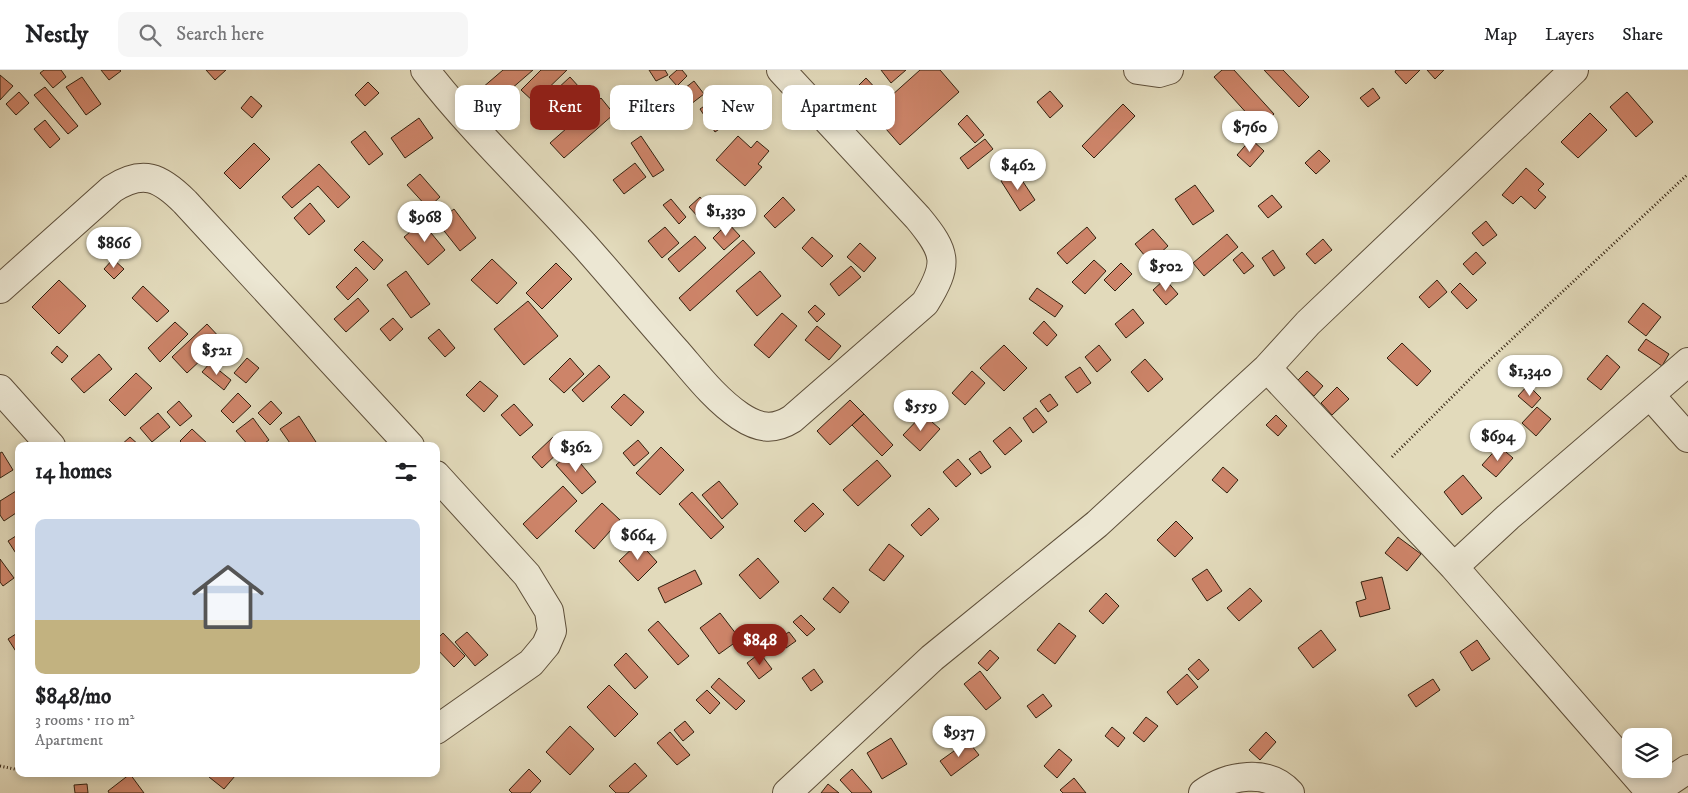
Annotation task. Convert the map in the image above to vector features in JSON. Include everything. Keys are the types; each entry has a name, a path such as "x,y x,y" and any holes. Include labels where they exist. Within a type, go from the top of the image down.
{"street":[{"path":"425,70 482,138 584,245 713,393 740,416 759,426 768,428 780,426 792,419 925,303 938,282 943,259 937,241 918,218 782,70"},
{"path":"1138,70 1159,73 1169,70"},
{"path":"787,793 932,658 1097,524 1267,368 1308,323 1574,70"},
{"path":"0,290 112,189 126,180 141,177 157,180 170,187 185,202 406,442"},
{"path":"1454,568 1508,517 1688,362"},
{"path":"1267,368 1454,568 1651,793 1688,769"},
{"path":"0,389 47,442"},
{"path":"1650,395 1688,438"},
{"path":"440,479 527,575 549,611 552,631 546,646 531,663 440,727"},
{"path":"1202,793 1237,778 1260,777 1282,783 1290,793"}],"path":[{"path":"1371,479 1478,371 1688,174"},
{"path":"0,766 15,769"}],"building":[{"path":"44,70 61,70 66,77 53,88 40,73"},
{"path":"101,70 120,70 121,71 109,80"},
{"path":"206,70 226,70 215,80"},
{"path":"503,70 533,70 516,85 486,85"},
{"path":"541,70 567,70 552,85 530,85 530,98 521,90"},
{"path":"649,70 665,70 668,75 656,81"},
{"path":"677,70 682,70 687,76 678,85 669,77"},
{"path":"881,70 906,70 891,83"},
{"path":"920,70 940,70 959,92 900,145 887,130 895,130 895,92"},
{"path":"1222,70 1234,70 1274,114 1260,128 1214,77"},
{"path":"1264,70 1283,70 1309,97 1299,107"},
{"path":"1396,70 1420,70 1406,84 1395,72"},
{"path":"1427,70 1444,70 1435,79"},
{"path":"0,75 13,86 0,100"},
{"path":"82,77 101,104 86,115 66,87"},
{"path":"570,77 577,85 561,85"},
{"path":"866,78 872,85 859,85"},
{"path":"694,81 703,93 693,102 693,85 689,85"},
{"path":"368,82 379,93 365,106 355,95"},
{"path":"45,87 78,126 68,134 34,95"},
{"path":"1373,88 1380,98 1368,107 1360,98"},
{"path":"1050,91 1063,106 1050,118 1037,102"},
{"path":"19,92 29,103 16,115 6,104"},
{"path":"1627,92 1653,122 1636,137 1610,107"},
{"path":"251,96 262,106 252,118 241,108"},
{"path":"600,99 610,109 610,118 600,126"},
{"path":"1123,104 1135,116 1094,158 1082,146"},
{"path":"1590,113 1607,130 1578,158 1561,142"},
{"path":"967,115 984,135 975,143 958,124"},
{"path":"419,118 433,138 405,158 391,138"},
{"path":"45,120 60,139 50,148 34,129"},
{"path":"565,130 596,130 564,158 550,143"},
{"path":"365,131 383,154 369,165 351,142"},
{"path":"641,136 664,170 653,177 631,143"},
{"path":"738,136 751,148 757,141 769,151 758,164 762,167 745,186 716,160"},
{"path":"985,139 993,149 968,169 960,158"},
{"path":"1251,139 1264,151 1250,167 1237,155"},
{"path":"254,143 270,159 240,189 224,173"},
{"path":"1319,150 1330,161 1316,174 1305,163"},
{"path":"635,163 646,177 624,194 613,180"},
{"path":"319,164 350,197 338,208 318,186 292,208 282,197"},
{"path":"1526,168 1544,184 1538,190 1546,197 1535,209 1521,196 1513,204 1502,195"},
{"path":"1016,171 1035,200 1020,211 1001,181"},
{"path":"420,174 440,197 428,208 407,185"},
{"path":"1195,185 1214,211 1193,225 1175,199"},
{"path":"1272,195 1282,207 1268,218 1258,206"},
{"path":"700,197 712,210 700,219 689,207"},
{"path":"783,197 795,210 775,228 764,216"},
{"path":"671,199 686,217 679,224 663,205"},
{"path":"310,203 325,221 309,235 294,218"},
{"path":"454,209 476,238 460,251 437,222"},
{"path":"1486,221 1497,235 1483,246 1472,233"},
{"path":"422,222 445,250 428,265 404,237"},
{"path":"728,223 740,236 724,250 713,238"},
{"path":"665,227 679,243 662,258 648,241"},
{"path":"1087,227 1096,238 1067,264 1057,253"},
{"path":"1153,229 1168,246 1150,262 1135,244"},
{"path":"1227,234 1238,247 1204,276 1193,263"},
{"path":"695,236 706,248 679,272 668,259"},
{"path":"812,237 833,256 822,267 802,248"},
{"path":"1323,239 1332,250 1315,264 1306,254"},
{"path":"743,240 755,253 690,311 679,298"},
{"path":"363,241 383,260 374,270 354,250"},
{"path":"860,243 876,258 864,272 847,257"},
{"path":"1273,250 1285,268 1274,276 1262,258"},
{"path":"1242,252 1254,266 1244,274 1233,260"},
{"path":"1476,252 1486,263 1473,275 1463,264"},
{"path":"113,259 124,269 114,279 104,269"},
{"path":"492,259 517,283 497,304 471,280"},
{"path":"1094,260 1106,271 1085,294 1072,282"},
{"path":"556,263 572,279 542,309 526,293"},
{"path":"1121,263 1132,274 1115,291 1104,280"},
{"path":"851,266 861,277 839,296 830,284"},
{"path":"356,267 368,280 348,300 336,287"},
{"path":"406,271 430,304 411,318 387,285"},
{"path":"760,271 781,296 757,316 736,291"},
{"path":"1165,279 1178,294 1166,305 1153,290"},
{"path":"59,280 86,306 59,334 32,307"},
{"path":"1437,280 1447,292 1429,308 1419,297"},
{"path":"1460,283 1477,300 1467,309 1451,292"},
{"path":"143,286 169,311 157,322 132,298"},
{"path":"1037,288 1063,306 1055,317 1029,299"},
{"path":"358,298 369,311 346,332 334,319"},
{"path":"528,301 558,336 524,365 494,329"},
{"path":"1643,303 1661,317 1646,336 1628,322"},
{"path":"815,305 825,314 817,322 808,312"},
{"path":"1133,309 1144,323 1126,338 1115,324"},
{"path":"782,313 797,326 769,358 754,345"},
{"path":"393,318 403,329 390,341 380,329"},
{"path":"1044,321 1057,335 1047,346 1033,333"},
{"path":"175,322 188,334 160,362 148,348"},
{"path":"207,324 222,340 187,373 172,357"},
{"path":"817,326 841,346 829,360 805,340"},
{"path":"439,329 455,348 445,357 428,338"},
{"path":"1646,339 1669,354 1662,366 1638,350"},
{"path":"1402,343 1431,371 1417,386 1387,358"},
{"path":"1004,345 1027,368 1004,391 980,368"},
{"path":"1099,345 1111,360 1097,372 1085,357"},
{"path":"57,346 68,356 62,363 51,353"},
{"path":"99,354 112,369 84,393 71,379"},
{"path":"1607,355 1620,367 1601,390 1587,379"},
{"path":"247,358 259,368 246,383 234,373"},
{"path":"570,358 584,374 564,393 549,379"},
{"path":"1145,359 1163,379 1148,392 1131,372"},
{"path":"210,363 231,380 224,390 202,372"},
{"path":"599,365 610,377 583,402 572,390"},
{"path":"1080,367 1091,383 1077,393 1065,377"},
{"path":"972,371 985,383 965,405 952,393"},
{"path":"1307,371 1323,386 1314,396 1298,380"},
{"path":"136,373 152,388 125,416 109,400"},
{"path":"480,381 498,396 484,412 466,395"},
{"path":"1528,385 1541,398 1532,408 1518,396"},
{"path":"1337,387 1349,399 1332,415 1321,403"},
{"path":"238,393 251,406 233,423 221,411"},
{"path":"624,394 644,412 631,426 611,407"},
{"path":"1050,394 1058,405 1048,412 1040,401"},
{"path":"850,400 864,414 830,445 817,431"},
{"path":"179,401 192,416 180,426 167,412"},
{"path":"271,401 282,413 270,425 258,413"},
{"path":"514,404 533,425 520,436 501,415"},
{"path":"1537,407 1551,419 1536,436 1522,423"},
{"path":"1036,408 1047,422 1033,433 1023,418"},
{"path":"158,413 170,427 152,442 140,428"},
{"path":"864,414 893,445 882,456 852,425"},
{"path":"923,414 940,429 920,451 903,435"},
{"path":"1276,415 1287,426 1278,436 1266,425"},
{"path":"299,416 316,442 289,442 280,429"},
{"path":"253,418 269,440 266,442 246,442 236,431"},
{"path":"1010,427 1022,441 1005,455 993,441"},
{"path":"192,429 206,442 181,442"},
{"path":"130,437 136,442 124,442"},
{"path":"553,437 563,448 542,468 532,457"},
{"path":"638,440 649,453 634,466 623,453"},
{"path":"1499,446 1513,458 1496,477 1482,465"},
{"path":"661,447 684,470 660,495 636,473"},
{"path":"980,451 991,467 981,474 969,459"},
{"path":"2,452 13,470 0,478 0,453"},
{"path":"571,452 596,482 582,494 556,465"},
{"path":"958,459 971,474 956,487 943,472"},
{"path":"877,460 891,476 858,506 843,490"},
{"path":"1223,467 1238,480 1227,493 1212,480"},
{"path":"1463,475 1482,498 1462,515 1444,492"},
{"path":"719,481 738,504 722,519 702,495"},
{"path":"563,486 577,501 537,539 523,524"},
{"path":"15,492 15,514 4,521 0,515 0,501"},
{"path":"692,492 724,527 711,539 679,504"},
{"path":"602,503 620,520 594,549 575,531"},
{"path":"813,503 824,514 805,532 794,521"},
{"path":"929,508 939,519 921,536 911,525"},
{"path":"1176,521 1193,538 1175,557 1157,540"},
{"path":"15,537 15,552 8,541"},
{"path":"1398,537 1421,554 1407,571 1385,553"},
{"path":"639,542 657,562 638,581 619,561"},
{"path":"889,544 904,556 884,581 869,570"},
{"path":"758,558 779,582 760,599 739,575"},
{"path":"0,559 14,578 3,586 0,582"},
{"path":"1207,569 1222,591 1207,601 1192,579"},
{"path":"695,570 702,584 665,603 658,588"},
{"path":"1382,577 1390,609 1360,617 1356,602 1366,599 1361,582"},
{"path":"833,587 849,602 840,613 823,599"},
{"path":"1250,588 1262,601 1239,621 1227,608"},
{"path":"1106,593 1119,606 1103,624 1089,611"},
{"path":"720,613 740,639 719,654 700,628"},
{"path":"801,615 815,629 807,636 793,622"},
{"path":"658,621 689,656 678,665 648,630"},
{"path":"1059,623 1076,636 1055,664 1037,650"},
{"path":"1321,630 1336,650 1313,668 1298,648"},
{"path":"467,632 488,655 475,666 455,642"},
{"path":"789,632 796,641 786,648 779,638"},
{"path":"443,633 465,656 454,667 440,652 440,636"},
{"path":"15,635 15,650 8,639"},
{"path":"1477,640 1490,659 1472,671 1460,652"},
{"path":"990,650 999,658 987,671 978,663"},
{"path":"626,653 648,677 635,689 614,665"},
{"path":"760,653 772,669 759,679 747,663"},
{"path":"1199,659 1209,670 1198,680 1188,669"},
{"path":"814,669 823,682 811,691 802,678"},
{"path":"980,671 1001,698 986,710 964,684"},
{"path":"1187,674 1198,687 1177,705 1167,692"},
{"path":"719,678 745,701 736,710 711,687"},
{"path":"1433,679 1440,690 1416,707 1408,695"},
{"path":"609,685 638,714 615,737 587,707"},
{"path":"707,690 720,703 710,714 696,700"},
{"path":"1043,694 1052,706 1036,718 1027,706"},
{"path":"1146,717 1158,726 1144,742 1133,733"},
{"path":"685,721 694,732 683,741 674,730"},
{"path":"570,726 594,749 570,775 546,752"},
{"path":"1112,727 1125,738 1118,747 1105,736"},
{"path":"670,732 690,755 677,765 657,743"},
{"path":"1266,732 1276,742 1260,760 1249,750"},
{"path":"891,738 907,764 882,779 867,753"},
{"path":"968,741 979,755 951,776 940,761"},
{"path":"1059,749 1072,760 1057,778 1044,766"},
{"path":"635,763 647,776 628,793 616,793 609,786"},
{"path":"529,769 541,781 530,793 512,793 509,790"},
{"path":"852,769 872,792 852,793 840,780"},
{"path":"126,777 132,777 144,793 109,793 108,791"},
{"path":"209,777 234,777 224,789"},
{"path":"1074,778 1086,793 1063,793 1060,790"},
{"path":"87,784 88,793 75,793 74,785"},
{"path":"828,784 839,793 821,793"}]}
